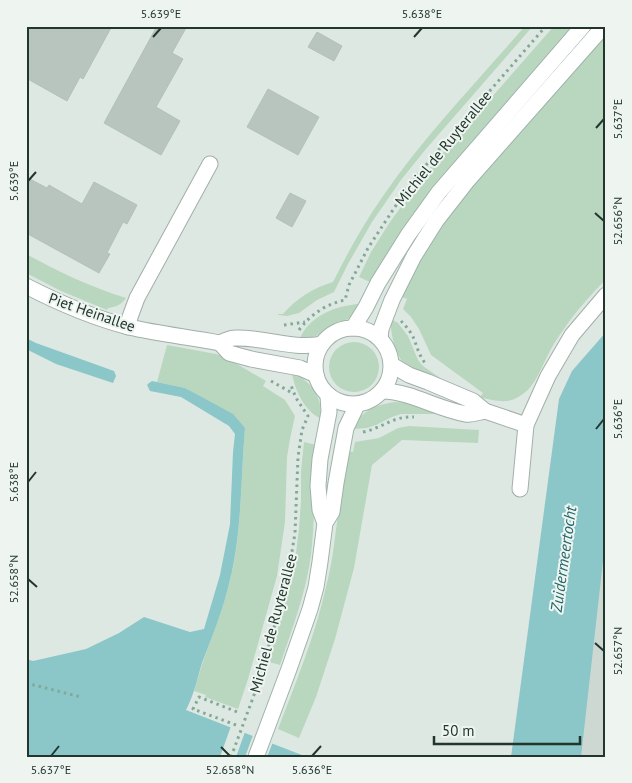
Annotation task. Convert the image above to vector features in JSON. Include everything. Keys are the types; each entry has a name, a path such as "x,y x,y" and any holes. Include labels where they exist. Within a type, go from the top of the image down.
{"main road":[{"name":"Michiel de Ruyterallee","path":"353,328 378,283 425,211 463,163 583,26"},
{"path":"380,339 383,322 399,285 421,244 442,212 604,26"},
{"path":"128,327 137,298 210,164"},
{"name":"Piet Heinallee","path":"26,286 45,296 107,321 173,336 220,343 233,338 255,339 304,347 322,344"},
{"path":"520,489 526,425 548,376 572,335 606,295"},
{"path":"353,328 368,331 380,339 388,351 392,365 390,379 383,391 373,399 357,405 342,403 328,396 320,386 316,375 315,359 322,344 333,333 353,328"},
{"name":"Piet Heinallee","path":"220,343 229,353 300,368 316,375"},
{"path":"392,365 409,375 473,401 485,411 526,425"},
{"path":"383,391 401,393 467,414 485,411"},
{"name":"Michiel de Ruyterallee","path":"325,523 320,510 318,486 320,459 329,412 328,396"},
{"name":"Michiel de Ruyterallee","path":"256,757 312,601 325,523 332,512 346,428 357,405"}],"path":[{"name":"Michiel de Ruyterallee","path":"296,334 312,315 324,307 345,300 349,285 364,256 408,187 546,26"},
{"path":"399,319 408,328 422,359 430,368"},
{"path":"282,326 306,322"},
{"path":"272,381 294,394"},
{"name":"Michiel de Ruyterallee","path":"231,757 257,686 279,610 292,552 298,458 302,430 308,416 294,394 289,381"},
{"path":"360,432 379,427 401,417 416,417"},
{"path":"26,683 81,698"},
{"path":"236,725 193,709 199,697 240,712"}],"shaded area":[{"path":"606,376 606,757 540,757"}],"green space":[{"path":"525,26 533,26 401,180 372,222 334,292 317,300 299,313 287,316 278,315 283,314 306,294 333,282 363,227 399,173"},
{"path":"554,26 573,26 567,33 569,35 372,283 359,277 371,252 390,222 429,169"},
{"path":"606,31 606,279 569,322 553,345 530,388 516,399 507,401 480,397 483,393 431,355 419,329 403,309 407,299 402,297 414,270 454,206"},
{"path":"26,254 75,279 126,298 120,304 107,310 61,291 26,273"},
{"path":"360,305 355,314 350,318 331,326 316,336 300,338 304,330 317,318 332,310"},
{"path":"393,320 398,323 408,336 418,360 440,379 409,368 401,360 393,340 391,321"},
{"path":"354,342 364,344 372,349 377,357 379,367 377,377 372,385 364,390 354,392 344,390 336,385 331,377 329,367 331,357 336,349 344,344"},
{"path":"167,345 225,357 266,381 263,386 285,400 295,416 287,457 285,522 277,576 238,709 194,691 226,595 234,562 240,512 245,428 185,388 157,382"},
{"path":"293,373 305,380 318,397 321,411 320,418 305,406 293,380"},
{"path":"395,402 416,405 435,413 401,414 367,428 354,429 353,427 365,412 381,405"},
{"path":"409,426 479,430 478,443 402,440 372,465 354,568 335,639 316,697 299,738 278,729 305,659 322,605 332,558 347,451 353,452 355,442 379,438 398,428"},
{"path":"304,442 316,445 311,555 302,597 280,665 269,662 294,570 299,528"}],"water":[{"name":"Zuidermeertocht","path":"606,332 606,534 581,757 511,757 559,399 572,371"},
{"path":"26,338 114,371 116,376 113,383 56,364 26,349"},
{"path":"152,381 185,388 233,414 245,428 239,528 231,574 221,613 186,710 307,757 26,757 26,659 33,661 86,649 119,633 144,617 190,632 204,629 220,575 230,524 235,434 229,426 181,397 150,391 147,385"}],"pier":[{"path":"231,726 245,732 236,757 220,757"},
{"path":"253,735 273,742 267,757 245,757"}],"building":[{"path":"26,26 112,26 83,79 80,77 67,101 26,78"},
{"path":"157,26 187,26 172,53 183,59 156,107 180,121 161,155 104,123"},
{"path":"317,32 342,46 334,61 308,47"},
{"path":"268,89 319,117 298,155 247,127"},
{"path":"26,177 47,188 49,185 82,204 94,182 137,205 127,224 123,222 107,253 110,254 99,273 26,233"},
{"path":"290,193 306,201 292,227 276,218"}]}
